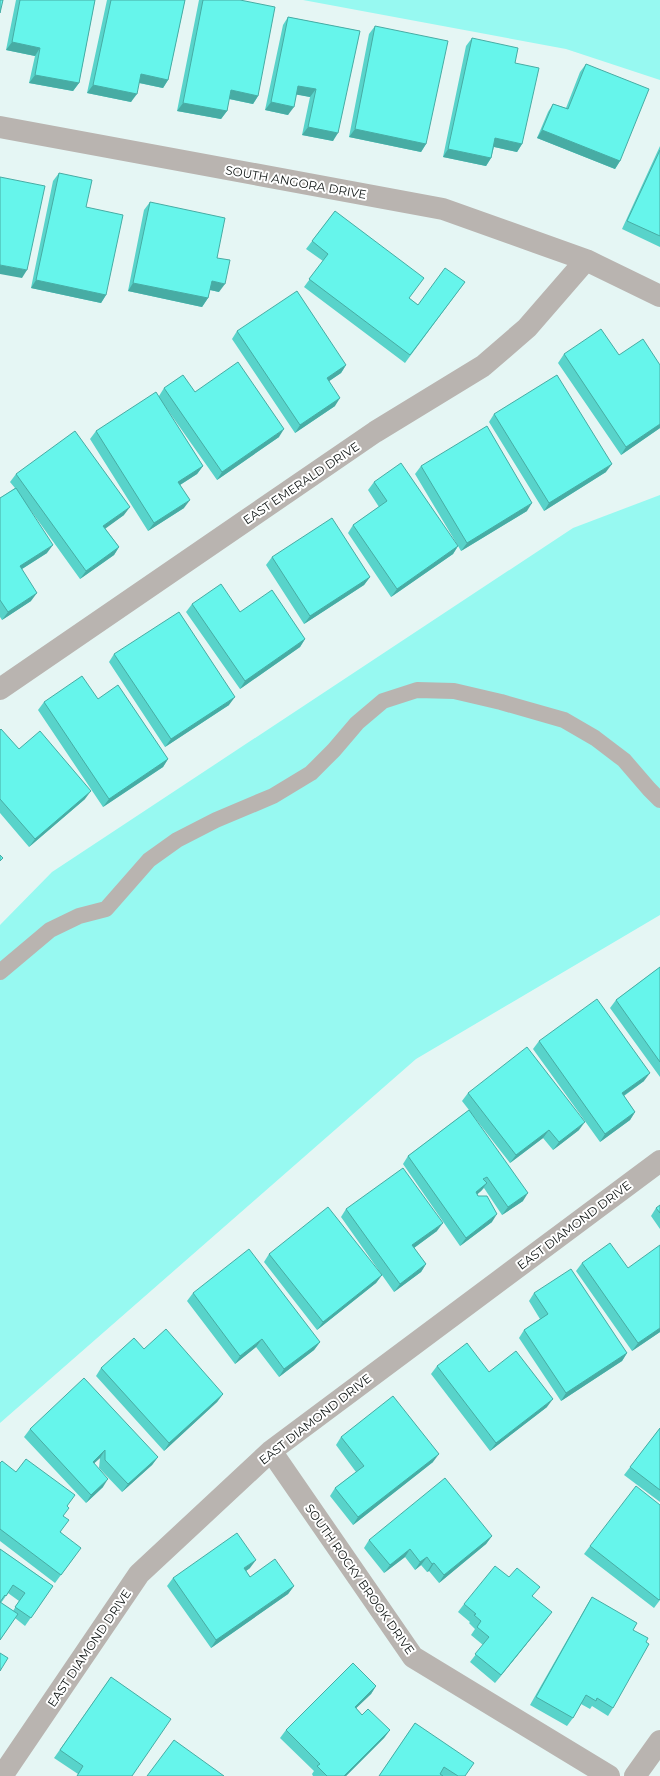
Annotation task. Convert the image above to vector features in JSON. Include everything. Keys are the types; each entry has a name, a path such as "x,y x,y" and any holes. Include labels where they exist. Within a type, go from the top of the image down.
{"street":[{"name":"SOUTH ANGORA DRIVE","path":"0,127 443,209 586,260 660,296"},
{"name":"EAST EMERALD DRIVE","path":"0,689 375,432 483,366 527,328 586,260"},
{"name":"EAST DIAMOND DRIVE","path":"2,1776 139,1574 271,1451 660,1161"},
{"name":"SOUTH ROCKY BROOK DRIVE","path":"271,1451 413,1657 609,1776"},
{"path":"635,1776 660,1741"}],"lane":[{"path":"0,972 50,930 79,916 106,909 149,860 177,840 216,820 273,796 311,773 334,750 357,723 384,701 417,690 454,691 502,702 564,720 595,738 624,760 660,800"}],"shaded area":[{"path":"303,0 660,0 660,80 566,49"},
{"path":"660,495 660,915 416,1059 0,1423 0,925 52,872 573,528"}],"building":[{"path":"0,0 3,0 0,13"},
{"path":"20,0 95,0 79,83 35,75 40,48 12,42"},
{"path":"111,0 185,0 168,80 141,74 137,94 93,85"},
{"path":"203,0 240,0 275,7 258,96 231,90 227,111 183,103"},
{"path":"288,17 360,31 338,133 308,127 316,89 298,86 294,107 271,102"},
{"path":"375,26 448,41 426,144 355,129"},
{"path":"472,38 518,48 515,63 539,68 522,144 495,138 491,158 448,149"},
{"path":"586,64 649,89 620,161 542,130 553,104 568,109"},
{"path":"660,150 660,236 627,221"},
{"path":"59,173 92,180 86,207 123,215 106,295 36,280"},
{"path":"0,177 45,186 27,270 0,265"},
{"path":"150,202 225,218 217,258 230,260 225,284 212,281 208,298 133,283"},
{"path":"335,211 424,278 409,298 418,305 445,268 465,282 410,355 309,279 328,254 312,241"},
{"path":"297,291 346,365 327,378 340,398 300,425 237,331"},
{"path":"601,329 619,355 643,339 660,365 660,424 626,447 564,354"},
{"path":"238,362 284,429 222,472 164,388 183,375 195,392"},
{"path":"557,375 612,464 549,503 494,414"},
{"path":"156,392 203,466 178,482 190,500 154,523 96,431"},
{"path":"487,426 532,503 467,543 421,466"},
{"path":"75,431 130,507 103,526 119,547 86,571 16,474"},
{"path":"401,463 458,546 397,589 353,525 387,501 374,482"},
{"path":"16,488 53,545 20,566 37,593 8,612 0,600 0,498"},
{"path":"332,518 370,577 310,616 272,557"},
{"path":"221,584 240,612 272,590 305,639 245,681 192,604"},
{"path":"179,612 235,697 171,739 114,654"},
{"path":"82,676 98,699 118,685 168,759 109,799 44,702"},
{"path":"1,729 19,749 40,731 91,791 35,839 0,799"},
{"path":"660,967 660,1062 616,1000"},
{"path":"597,999 650,1073 622,1093 635,1112 605,1134 539,1041"},
{"path":"527,1047 585,1122 559,1142 549,1130 516,1155 468,1093"},
{"path":"469,1110 528,1193 508,1207 487,1177 483,1179 487,1183 476,1192 478,1196 487,1196 497,1214 466,1238 408,1156"},
{"path":"403,1168 443,1223 412,1245 426,1264 400,1284 346,1209"},
{"path":"660,1205 660,1213 656,1208"},
{"path":"328,1207 382,1275 323,1322 269,1254"},
{"path":"610,1243 628,1268 660,1245 660,1328 638,1343 582,1263"},
{"path":"249,1249 320,1342 284,1369 262,1339 240,1356 193,1293"},
{"path":"571,1269 627,1353 566,1393 524,1330 548,1314 534,1293"},
{"path":"166,1329 223,1394 169,1443 101,1368 134,1338 144,1349"},
{"path":"467,1343 489,1372 516,1351 553,1399 496,1443 437,1366"},
{"path":"84,1378 158,1457 128,1484 105,1460 105,1450 93,1462 108,1479 91,1495 30,1429"},
{"path":"393,1396 439,1454 358,1517 335,1488 364,1466 341,1437"},
{"path":"660,1428 660,1490 630,1467"},
{"path":"26,1459 75,1495 67,1506 69,1508 63,1516 69,1520 60,1532 81,1548 61,1575 0,1529 0,1463 2,1461 16,1472"},
{"path":"445,1478 492,1536 444,1575 427,1557 420,1562 410,1549 390,1565 369,1540"},
{"path":"636,1486 660,1505 659,1600 590,1546"},
{"path":"237,1533 256,1560 244,1568 250,1577 275,1559 294,1586 216,1640 173,1578"},
{"path":"0,1549 53,1586 31,1618 15,1607 25,1593 13,1585 0,1602"},
{"path":"495,1566 509,1577 517,1568 540,1587 532,1596 552,1612 501,1675 475,1654 489,1637 477,1627 481,1621 474,1615 476,1614 464,1604"},
{"path":"592,1597 637,1623 633,1630 648,1638 646,1642 649,1644 613,1708 597,1698 596,1701 586,1695 573,1718 536,1697"},
{"path":"0,1602 18,1614 0,1640"},
{"path":"0,1653 8,1658 0,1671"},
{"path":"353,1663 376,1686 355,1707 362,1715 368,1709 390,1730 344,1776 327,1776 317,1766 320,1764 286,1730"},
{"path":"111,1677 171,1719 132,1776 77,1776 83,1766 60,1750"},
{"path":"415,1723 474,1763 465,1776 458,1776 444,1767 440,1774 443,1776 379,1776"},
{"path":"174,1740 224,1776 147,1776"}]}
